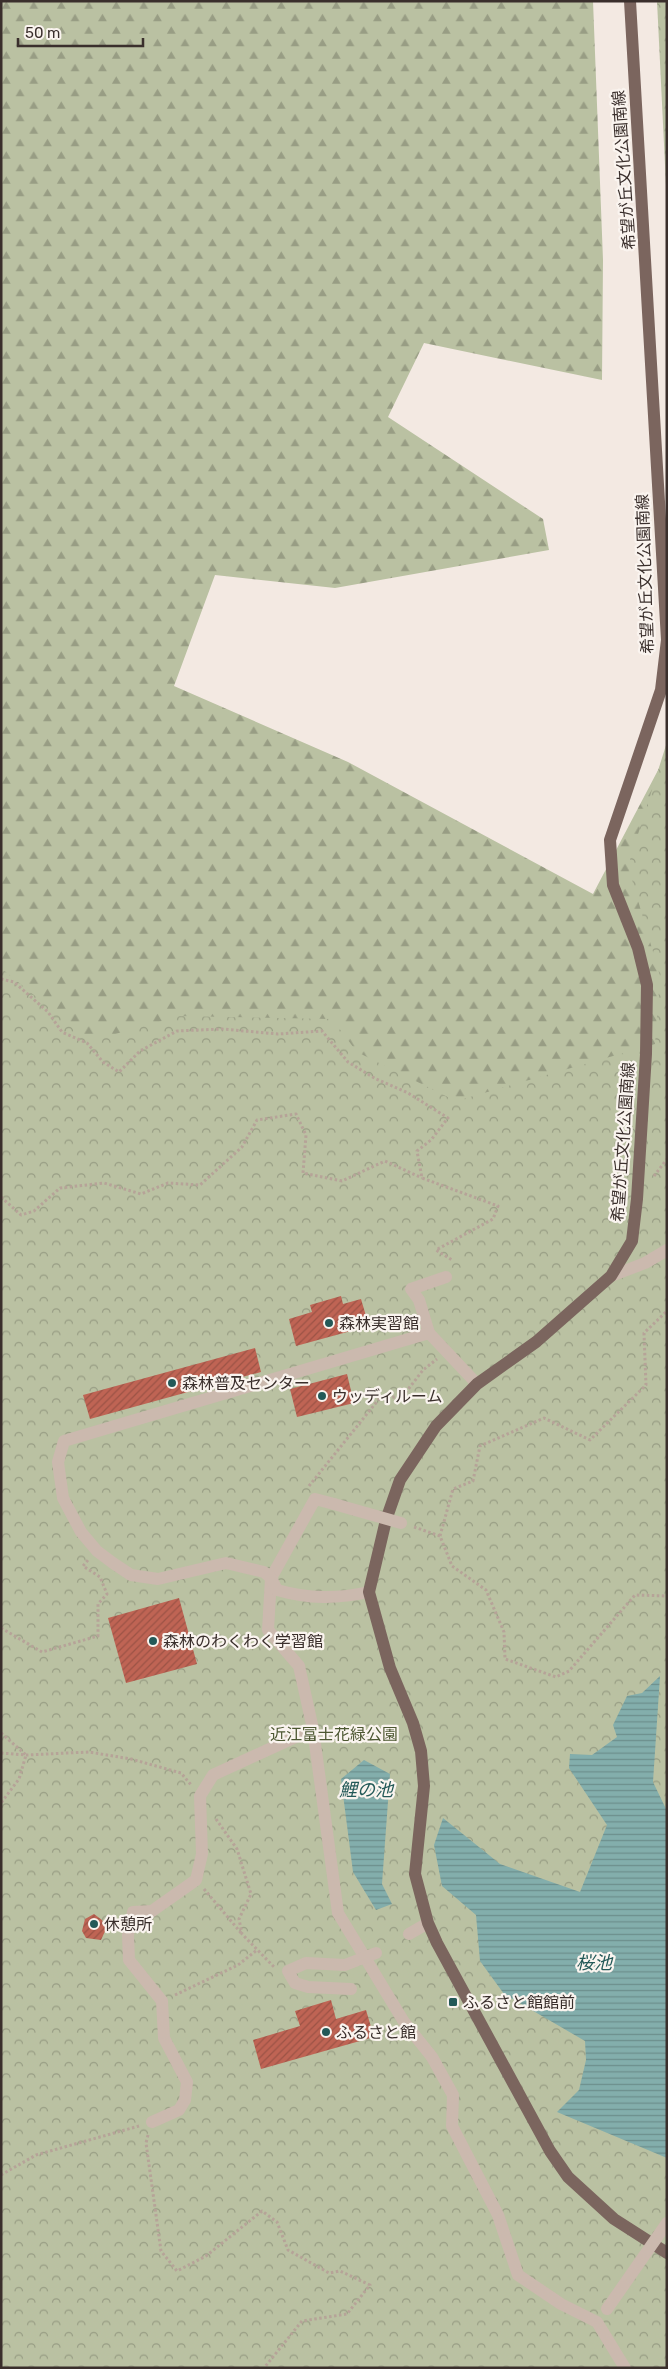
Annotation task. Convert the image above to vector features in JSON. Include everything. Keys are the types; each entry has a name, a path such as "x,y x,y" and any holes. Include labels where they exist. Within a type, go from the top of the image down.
{"main road":[{"name":"希望が丘文化公園南線","path":"630,1 666,640 661,690 610,840 613,884 638,948 647,985 646,1054 632,1241 611,1276 536,1342 478,1384 436,1426 400,1480 386,1520 370,1592 390,1668 413,1723 421,1751 424,1786 415,1874 428,1923 550,2150 568,2177 614,2219 667,2253"}],"lane":[{"path":"611,1276 645,1263 667,1250"},
{"path":"446,1277 412,1289 419,1300 429,1333 445,1352 478,1384"},
{"path":"370,1592 352,1596 316,1598 277,1590 271,1578 264,1572 226,1563 158,1579 132,1575 97,1551 81,1532 63,1498 58,1462 64,1441 429,1333"},
{"path":"401,1523 315,1499 271,1578 268,1630 299,1666 313,1729 338,1913 371,1955 404,2022 432,2057 453,2095 452,2126 498,2215 518,2275 561,2304 596,2322 625,2368"},
{"path":"152,2122 179,2110 185,2100 187,2082 164,2038 162,2001 129,1960 127,1948 130,1920 133,1912 152,1911 196,1880 202,1854 200,1796 213,1775 313,1729"},
{"path":"408,1934 428,1923"},
{"path":"351,1989 308,1988 295,1984 288,1971 306,1963 345,1965 371,1955"},
{"path":"596,2322 667,2223"}],"path":[{"path":"1,979 14,982 48,1012 62,1032 87,1043 103,1062 119,1072 140,1051 177,1031 222,1030 278,1034 322,1031 348,1062 376,1079 408,1093 448,1118 431,1140 417,1151 422,1178"},
{"path":"1,1197 21,1215 34,1211 60,1188 104,1183 141,1194 168,1183 200,1186 242,1148 257,1120 296,1114 306,1135 303,1173 342,1181 385,1161 422,1178 498,1206 493,1219 436,1250 452,1260"},
{"path":"667,1311 644,1333 646,1385 590,1440 544,1418 480,1446 473,1481 452,1489 440,1536 452,1566 486,1590 504,1632 505,1659 556,1677 569,1671 634,1595 667,1596"},
{"path":"305,1490 379,1399 404,1396 423,1370 445,1352"},
{"path":"401,1523 440,1536"},
{"path":"1,1628 42,1652 98,1636 98,1604 107,1594 100,1578 83,1566 97,1551"},
{"path":"1,1733 26,1755"},
{"path":"1,1753 26,1755 89,1752 130,1759 181,1773 200,1796 237,1849 251,1894 239,1919 242,1934"},
{"path":"1,1803 20,1779 26,1755"},
{"path":"196,1880 274,1968 288,1971"},
{"path":"162,2001 238,1965 257,1950"},
{"path":"1,2175 36,2156 152,2122"},
{"path":"152,2122 146,2143 161,2251 177,2272 206,2256 262,2211 277,2222 288,2250 329,2273 340,2271 370,2285 347,2314 302,2321 264,2368"}],"green space":[{"path":"1,1 593,1 603,260 602,380 424,343 388,417 543,519 549,550 335,588 215,575 174,686 348,762 593,894 667,753 667,1167 1,2368"},
{"path":"657,1 667,1 667,206"},
{"name":"近江富士花緑公園","path":"667,742 667,2368 1,2368 1,968 90,1041 180,1016 332,1019 357,1052 456,1101 655,1044 660,976 628,866"}],"water":[{"name":"桜池","path":"660,1676 653,1782 667,1811 667,2158 557,2112 579,2090 586,2060 585,2041 504,1994 480,1961 476,1915 442,1886 434,1845 443,1818 500,1864 580,1892 607,1825 569,1768 570,1754 592,1755 617,1737 613,1725 627,1696 642,1693"},
{"name":"鯉の池","path":"364,1760 390,1774 382,1884 392,1904 376,1910 353,1872 341,1779"}],"building":[{"name":"森林実習館","path":"341,1296 343,1304 361,1299 369,1326 296,1346 289,1319 312,1312 310,1305"},
{"name":"森林普及センター","path":"255,1348 261,1372 90,1419 83,1395"},
{"name":"ウッディルーム","path":"347,1374 354,1403 297,1417 290,1389"},
{"name":"森林のわくわく学習館","path":"179,1598 197,1664 126,1683 108,1618"},
{"name":"休憩所","path":"94,1914 102,1920 106,1929 101,1940 86,1938 82,1931 85,1919"},
{"name":"ふるさと館","path":"331,2000 336,2019 366,2010 374,2037 261,2069 253,2040 300,2026 295,2011"}],"place":[{"name":"森林実習館","path":"329,1323"},
{"name":"森林普及センター","path":"172,1383"},
{"name":"ウッディルーム","path":"322,1396"},
{"name":"森林のわくわく学習館","path":"153,1641"},
{"name":"休憩所","path":"94,1924"},
{"name":"ふるさと館館前","path":"453,2002"},
{"name":"ふるさと館","path":"326,2032"}]}
